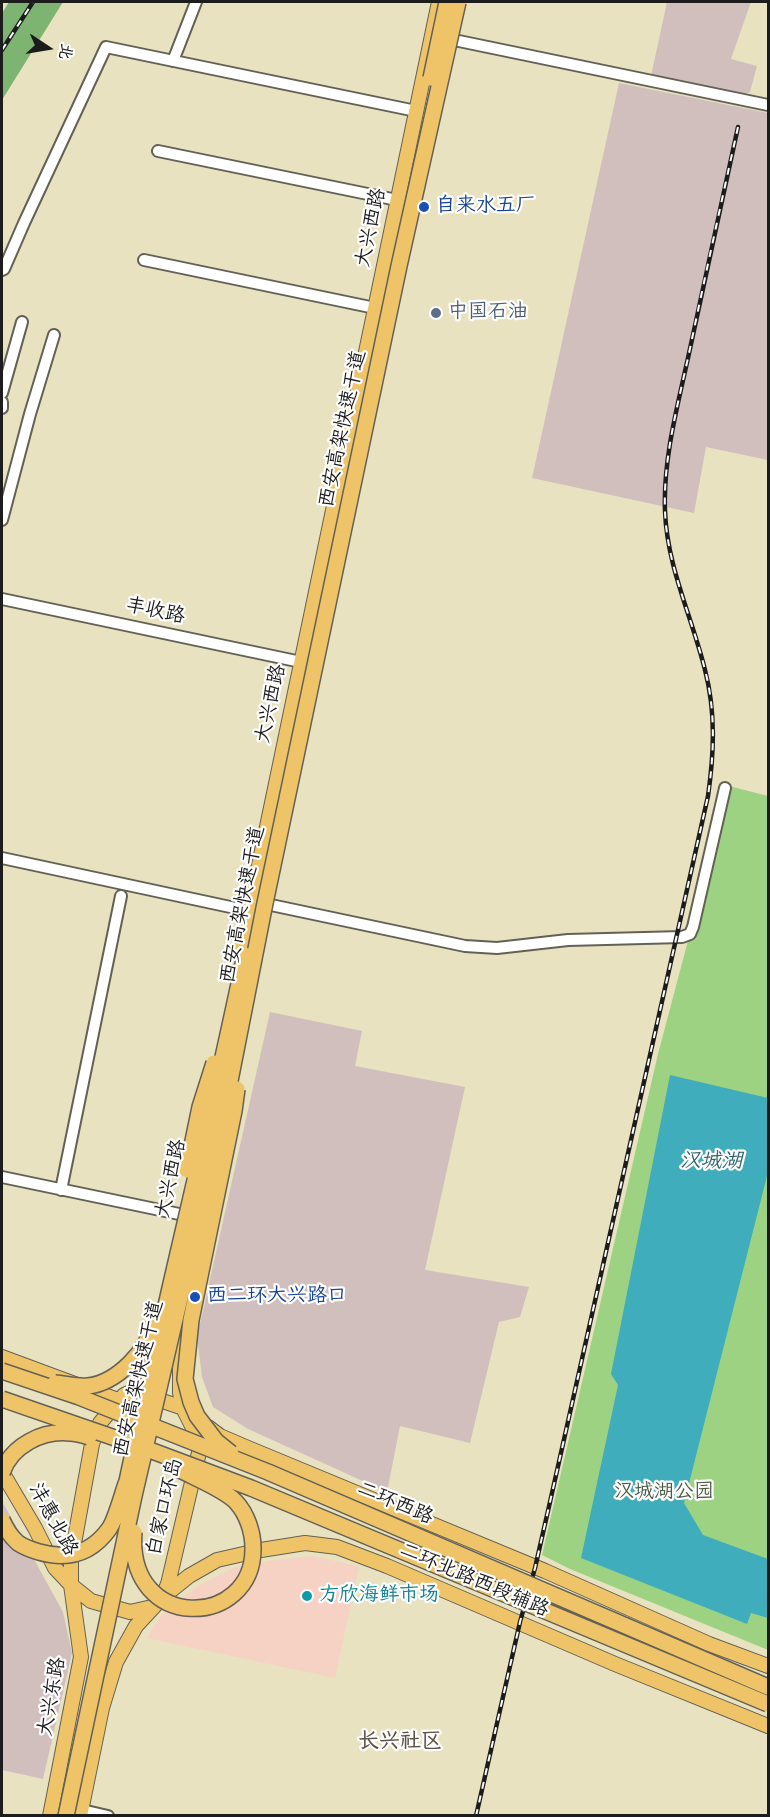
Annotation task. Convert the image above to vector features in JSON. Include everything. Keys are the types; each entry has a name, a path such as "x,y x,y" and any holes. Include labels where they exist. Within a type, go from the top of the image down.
{"highway":[{"name":"西安高架快速干道","path":"66,1815 134,1496 228,1091 244,987 447,2"},
{"name":"西安高架快速干道","path":"58,1815 127,1481 264,908 399,266 458,2"},
{"path":"2,1370 40,1381 88,1386 126,1367 143,1348 152,1329 157,1310 200,1107 244,987"},
{"path":"244,987 234,1111 191,1320 185,1379 190,1402 197,1416 216,1441 237,1457 268,1472"},
{"name":"二环西路","path":"2,1370 79,1397 268,1472 768,1686"},
{"name":"二环西路","path":"2,1399 147,1449 262,1493 768,1704"},
{"path":"2,1472 4,1464 19,1447 49,1434 70,1432 147,1449 236,1502 250,1525 253,1552 244,1582 235,1593 211,1606 189,1608 163,1601 152,1592 144,1583 133,1554 136,1513 134,1496"},
{"path":"2,1520 8,1532 19,1544 34,1551 59,1557 82,1552 110,1528 127,1481"}],"main road":[{"name":"大兴西路","path":"118,1400 137,1389 150,1370 249,911 439,2"},
{"name":"大兴西路","path":"183,1408 179,1379 180,1350 219,1152 377,398 463,2"},
{"path":"2,1357 118,1400 146,1395 183,1408"},
{"path":"118,1400 100,1424 92,1444 73,1542 71,1585 91,1601 130,1612 157,1603"},
{"name":"白家口环岛","path":"157,1603 168,1584 201,1444 183,1408"},
{"name":"二环北路西段辅路","path":"183,1408 220,1436 545,1571 709,1644 768,1666"},
{"name":"沣惠北路","path":"2,1472 56,1568 71,1585"},
{"name":"二环北路西段辅路","path":"157,1603 189,1575 217,1560 305,1543 337,1547 768,1726"},
{"name":"大兴东路","path":"50,1815 81,1657 71,1585"},
{"path":"81,1813 102,1708 116,1662 136,1626 157,1603"}],"street":[{"path":"174,61 196,2"},
{"path":"454,40 768,105"},
{"path":"2,270 106,47 416,111"},
{"path":"158,151 397,200"},
{"path":"144,260 375,308"},
{"path":"2,393 22,322"},
{"path":"2,520 54,334"},
{"path":"2,402 2,408"},
{"name":"丰收路","path":"2,598 301,662"},
{"path":"271,905 465,946 486,948 568,940 682,937 690,934 693,927 724,788"},
{"path":"2,858 249,911"},
{"path":"61,1190 121,896"},
{"path":"2,1177 184,1215"},
{"path":"81,1813 108,1815"}],"shaded area":[{"path":"667,2 751,2 731,59 757,66 750,92 741,96 651,76"},
{"path":"619,83 768,113 768,460 706,447 694,513 532,478"},
{"path":"270,1012 362,1031 355,1066 465,1087 425,1270 529,1287 520,1317 499,1322 470,1443 400,1426 387,1492 248,1429 213,1407 202,1377 197,1337"},
{"path":"2,1501 63,1612 72,1653 43,1779 2,1770"},
{"path":"313,1556 359,1566 335,1678 147,1638 162,1614 198,1586 235,1567"}],"green space":[{"path":"9,2 63,2 2,100 2,13"},
{"name":"汉城湖公园","path":"729,786 768,796 768,1650 570,1569 542,1555 658,1054"}],"water":[{"name":"汉城湖","path":"670,1075 768,1098 768,1172 684,1503 703,1535 768,1559 768,1618 751,1613 747,1624 581,1558 618,1385 611,1374"}],"railway":[{"path":"2,50 33,2"},
{"path":"476,1816 520,1622 535,1568 708,796 713,749 709,686 670,552 665,492 668,453 675,415 738,127"}],"place":[{"name":"自来水五厂","path":"424,207"},
{"name":"中国石油","path":"436,313"},
{"name":"西二环大兴路口","path":"195,1297"},
{"name":"方欣海鲜市场","path":"307,1596"}],"district":[{"name":"长兴社区","path":"400,1743"}]}
